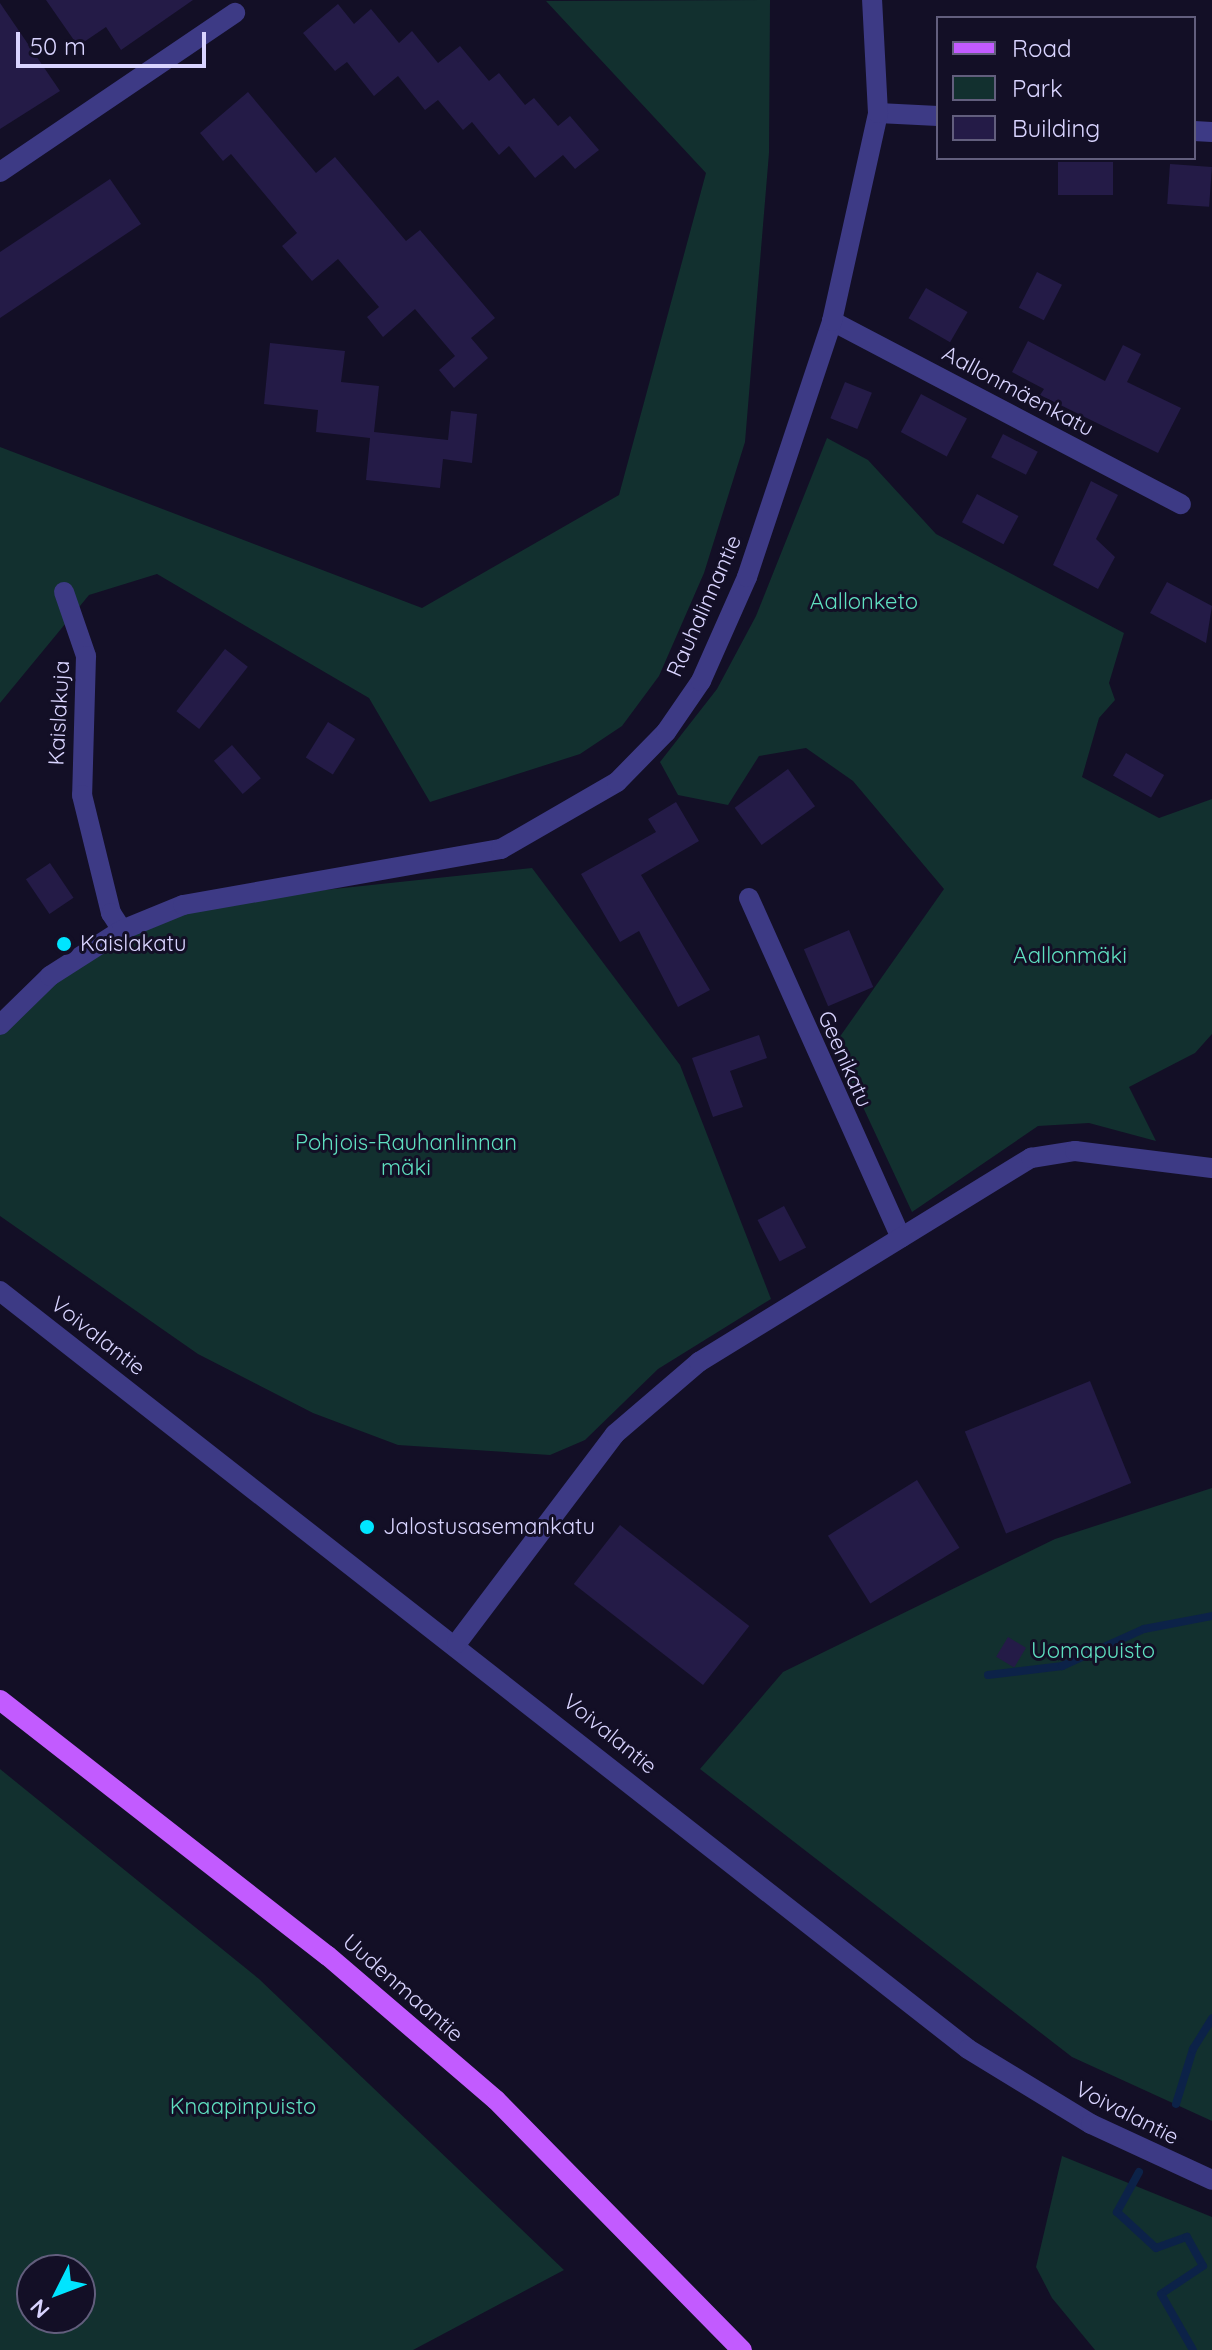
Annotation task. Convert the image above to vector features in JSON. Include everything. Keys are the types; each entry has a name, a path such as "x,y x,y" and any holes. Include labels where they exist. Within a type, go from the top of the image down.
{"main road":[{"name":"Uudenmaantie","path":"0,1700 328,1956 496,2100 742,2350"}],"street":[{"name":"Rauhalinnantie","path":"0,1025 50,976 122,930 183,905 501,849 617,782 666,732 701,681 747,577 832,321 878,113 872,0"},
{"path":"0,172 235,13"},
{"path":"878,113 936,116"},
{"name":"Aallonmäenkatu","path":"832,321 1181,504"},
{"name":"Kaislakuja","path":"64,592 86,656 82,795 111,913 122,930"},
{"name":"Geenikatu","path":"749,898 901,1238"},
{"path":"457,1643 634,1414 699,1362 901,1238 1053,1151 1212,1168"},
{"name":"Voivalantie","path":"0,1291 457,1643 968,2049 1091,2124 1212,2180"}],"green space":[{"path":"770,0 769,153 745,442 704,573 659,676 622,726 580,754 430,802 369,698 157,574 89,595 0,703 0,447 422,608 619,495 706,173 546,1"},
{"name":"Aallonmäki","path":"827,438 868,460 936,534 1124,633 1109,683 1115,700 1099,718 1082,777 1159,818 1212,799 1212,1034 1195,1053 1129,1087 1156,1141 1089,1123 1038,1126 912,1212 834,1045 944,889 853,781 806,748 759,756 728,805 678,795 660,762 717,689 756,616"},
{"name":"Pohjois-Rauhanlinnan mäki","path":"532,868 680,1065 771,1299 658,1369 585,1440 550,1455 398,1445 313,1413 198,1354 0,1216 0,1025 50,976 183,905"},
{"name":"Uomapuisto","path":"1212,1488 1212,2121 1072,2057 700,1769 783,1672 1055,1539"},
{"name":"Knaapinpuisto","path":"0,1769 259,1979 564,2270 413,2350 0,2350"},
{"path":"1062,2156 1212,2217 1212,2350 1095,2350 1052,2298 1036,2267"}],"building":[{"path":"46,0 193,0 121,50 106,27 78,46"},
{"path":"0,3 60,91 0,129"},
{"path":"338,4 354,24 371,9 399,43 412,31 438,63 460,46 489,81 499,73 525,105 534,98 558,126 570,116 599,150 575,169 563,155 535,178 509,146 499,155 472,122 463,130 438,100 425,110 398,76 374,96 347,62 335,71 303,33"},
{"path":"248,92 316,173 335,157 406,241 420,230 495,318 471,338 488,358 454,388 439,370 455,356 415,309 383,337 367,317 379,307 338,259 312,281 282,246 297,233 231,154 223,161 200,133"},
{"path":"1058,162 1113,162 1113,195 1058,195"},
{"path":"1170,164 1212,167 1209,207 1167,204"},
{"path":"110,179 141,224 0,318 0,252"},
{"path":"1037,272 1062,285 1044,320 1019,308"},
{"path":"926,288 968,312 950,342 908,318"},
{"path":"1028,341 1105,381 1123,345 1141,354 1127,382 1181,408 1158,453 1040,395 1044,389 1012,372"},
{"path":"270,343 345,351 341,382 379,386 374,432 448,440 451,411 477,414 472,463 443,459 440,488 366,480 370,438 316,432 318,410 264,404"},
{"path":"845,382 872,393 857,429 830,418"},
{"path":"921,394 967,418 947,456 901,432"},
{"path":"1003,434 1038,452 1026,475 991,457"},
{"path":"1091,481 1118,495 1096,539 1115,557 1098,589 1053,565"},
{"path":"977,494 1018,516 1003,544 962,522"},
{"path":"1167,582 1212,606 1206,643 1150,613"},
{"path":"225,649 248,667 199,729 176,711"},
{"path":"328,722 355,739 333,775 306,758"},
{"path":"232,745 261,778 243,794 214,761"},
{"path":"1126,753 1164,775 1151,798 1113,776"},
{"path":"788,769 815,806 762,845 735,808"},
{"path":"676,802 699,841 641,875 710,990 678,1007 639,931 620,942 581,874 656,832 648,819"},
{"path":"50,863 73,898 49,914 26,879"},
{"path":"849,930 873,987 828,1006 804,949"},
{"path":"759,1035 767,1058 730,1071 743,1107 713,1117 692,1058"},
{"path":"784,1206 806,1247 780,1262 758,1220"},
{"path":"1090,1381 1131,1483 1006,1534 965,1432"},
{"path":"917,1480 959,1548 870,1603 828,1536"},
{"path":"620,1525 749,1626 703,1685 574,1584"},
{"path":"1008,1637 1026,1648 1014,1668 996,1657"}],"waterway":[{"path":"988,1675 1062,1666 1144,1629 1212,1616"},
{"path":"1176,2104 1193,2049 1212,2018"},
{"path":"1139,2172 1117,2212 1156,2248 1187,2237 1203,2266 1161,2294 1193,2350"}],"place":[{"name":"Kaislakatu","path":"64,944"},
{"name":"Jalostusasemankatu","path":"367,1527"}],"park label":[{"name":"Aallonketo","path":"864,602"}]}
